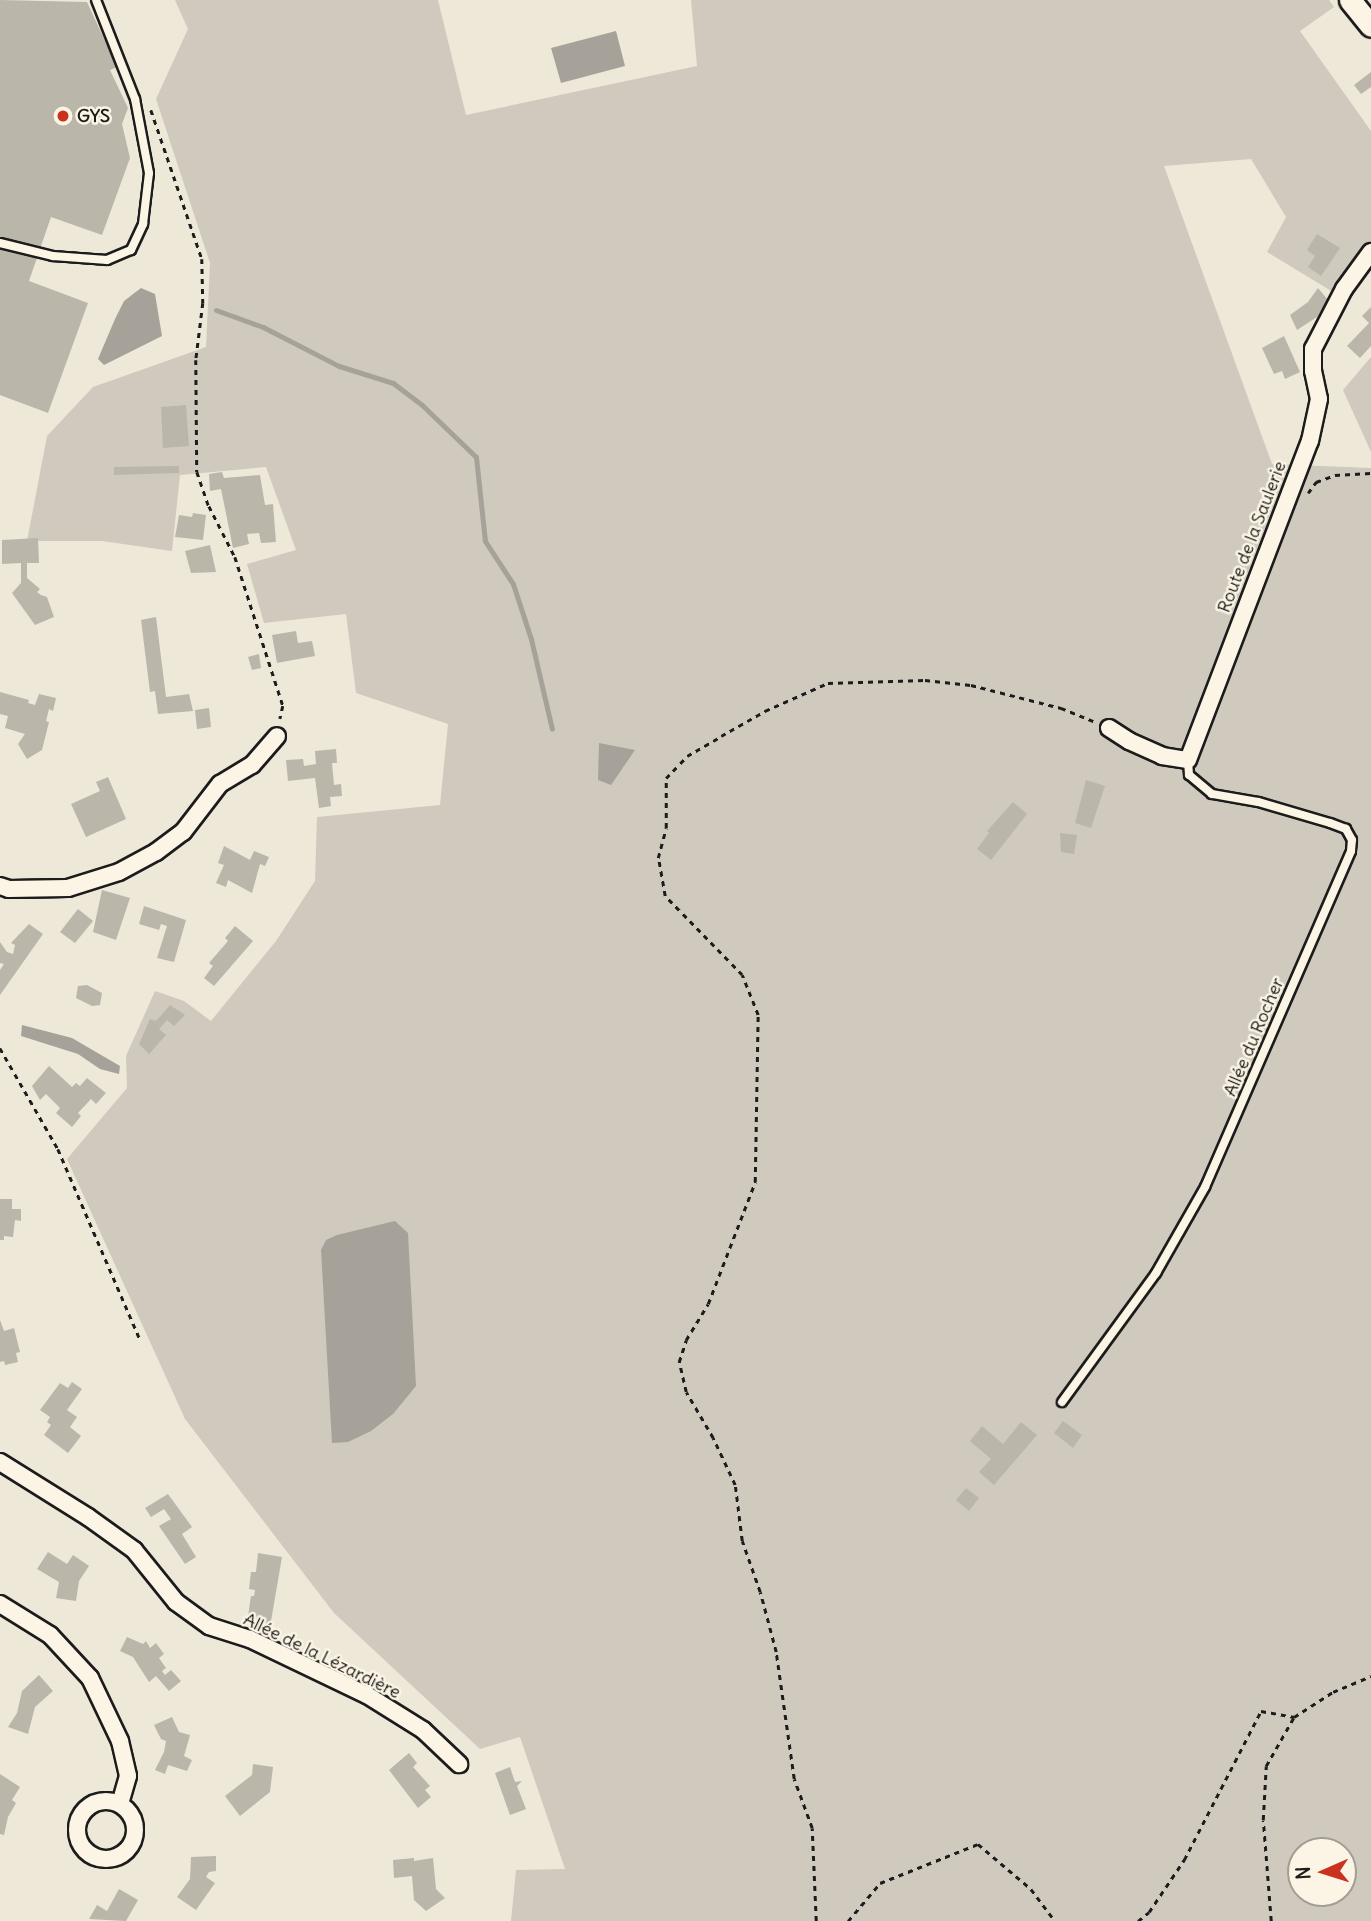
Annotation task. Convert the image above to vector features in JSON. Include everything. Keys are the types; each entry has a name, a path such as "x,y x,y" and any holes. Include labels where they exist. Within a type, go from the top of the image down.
{"main road":[{"path":"1350,0 1371,26"}],"street":[{"name":"Route de la Saulerie","path":"1188,760 1310,441 1319,399 1313,371 1313,349 1343,289 1371,252"},
{"path":"1109,728 1129,741 1162,756 1188,760"},
{"path":"0,886 9,889 68,888 119,872 147,857 183,832 220,784 252,765 277,736"},
{"name":"Allée de la Lézardière","path":"0,1462 88,1517 134,1550 176,1602 209,1626 250,1639 367,1695 423,1730 459,1764"},
{"path":"0,1604 50,1636 90,1678 120,1741 128,1776 120,1804"}],"lane":[{"path":"0,243 53,256 107,260 131,250 143,224 149,173 135,99 96,0"},
{"name":"Allée du Rocher","path":"1062,1402 1156,1273 1205,1187 1351,851 1352,840 1346,829 1258,802 1212,794 1189,775 1188,760"}],"path":[{"path":"149,107 202,260 202,303 196,360 197,472 209,506 235,557 283,706 277,736"},
{"path":"1307,494 1316,482 1335,475 1371,473"},
{"path":"816,1921 812,1828 794,1779 789,1729 773,1640 761,1592 742,1541 734,1485 713,1438 686,1392 679,1362 686,1340 708,1304 755,1182 758,1015 742,975 665,896 659,858 666,828 666,778 687,757 721,736 765,711 828,683 925,680 971,685 1061,708 1109,728"},
{"path":"0,1048 58,1149 140,1339"},
{"path":"1272,1921 1263,1820 1266,1766 1294,1717 1333,1692 1371,1676"},
{"path":"1138,1921 1149,1912 1184,1860 1261,1711 1294,1717"},
{"path":"848,1921 880,1883 978,1844 1031,1889 1055,1921"}],"shaded area":[{"path":"175,0 438,0 466,115 697,66 691,0 1329,0 1334,7 1300,31 1371,131 1371,243 1333,292 1267,252 1286,217 1251,159 1164,166 1272,464 1371,468 1371,1921 511,1921 516,1870 565,1869 520,1737 480,1749 334,1613 185,1419 67,1159 127,1088 126,1056 155,991 184,1001 211,1021 276,941 315,881 317,817 440,805 448,724 356,693 346,614 264,623 247,564 296,550 266,467 180,475 172,551 102,541 27,541 47,436 93,387 206,347 210,263 156,99 188,29"},
{"path":"616,31 625,66 561,83 551,48"},
{"path":"141,288 155,294 162,336 104,365 98,359 115,319 124,301"},
{"path":"1371,357 1371,452 1343,390"},
{"path":"599,743 635,750 611,785 598,780"},
{"path":"22,1025 72,1038 120,1066 119,1074 100,1069 78,1054 21,1036"},
{"path":"395,1221 408,1233 416,1386 393,1414 371,1431 348,1442 332,1443 321,1250 326,1240 337,1235"}],"building":[{"name":"GYS","path":"0,0 87,2 117,67 110,70 128,108 122,124 130,158 102,235 51,217 29,281 88,303 48,413 0,395"},
{"path":"1371,72 1371,87 1361,94 1354,85"},
{"path":"1317,234 1340,248 1321,276 1308,267 1315,256 1307,250"},
{"path":"1318,288 1328,300 1317,317 1297,330 1290,315 1308,302"},
{"path":"1371,307 1371,346 1360,358 1347,346 1369,323 1362,316"},
{"path":"1284,336 1300,372 1285,379 1282,371 1274,374 1262,348"},
{"path":"186,405 189,446 163,448 161,407"},
{"path":"179,466 179,473 114,475 114,467"},
{"path":"222,472 224,478 260,475 265,505 273,504 276,542 261,543 259,533 247,534 249,544 233,548 221,489 210,491 209,474"},
{"path":"193,513 206,515 203,540 175,537 179,515 192,517"},
{"path":"38,538 39,563 27,563 27,578 40,589 37,592 47,597 54,617 35,625 12,593 21,583 21,563 2,564 2,540"},
{"path":"210,545 216,572 191,573 185,551"},
{"path":"156,617 166,697 189,694 193,711 158,714 155,691 150,692 141,620"},
{"path":"296,631 298,643 312,641 315,656 277,663 272,635"},
{"path":"259,654 261,668 252,670 248,657"},
{"path":"0,692 29,700 28,703 35,705 39,694 56,698 53,711 49,709 46,721 49,722 42,750 27,759 18,744 25,734 5,728 8,716 0,714"},
{"path":"209,708 211,727 197,729 195,710"},
{"path":"336,749 337,763 332,763 334,785 341,784 342,796 330,797 331,806 319,808 315,778 288,781 286,760 303,759 304,766 316,764 315,751"},
{"path":"108,777 126,819 86,837 71,804 100,791 96,782"},
{"path":"1086,780 1105,786 1091,828 1075,823"},
{"path":"1013,802 1027,814 991,860 977,849 989,833 987,831"},
{"path":"1060,833 1077,835 1074,854 1061,852"},
{"path":"224,846 250,860 254,851 269,857 265,866 260,864 252,893 228,880 226,887 216,883 224,865 218,863"},
{"path":"102,890 130,898 116,940 93,932"},
{"path":"144,906 186,920 174,962 157,958 167,926 161,924 159,930 139,924"},
{"path":"78,909 93,921 75,943 60,932"},
{"path":"29,924 43,934 0,995 0,970 4,964 0,963 0,942 7,952 13,954 15,945 11,943"},
{"path":"235,926 253,941 214,986 204,978 213,966 209,963 228,941 225,938"},
{"path":"87,985 102,993 100,1005 92,1006 76,998 78,986"},
{"path":"170,1005 185,1015 174,1026 167,1020 159,1029 166,1035 149,1054 139,1044 150,1019 156,1021"},
{"path":"49,1066 72,1087 76,1083 80,1086 87,1078 106,1093 96,1104 91,1099 78,1113 81,1116 72,1127 56,1113 60,1108 46,1094 40,1100 32,1086"},
{"path":"0,1199 12,1199 12,1209 21,1209 21,1221 15,1220 13,1237 4,1236 4,1240 0,1240"},
{"path":"0,1320 4,1331 14,1328 20,1352 16,1353 18,1362 5,1365 4,1361 0,1362"},
{"path":"72,1382 82,1389 67,1410 77,1417 70,1427 81,1436 68,1453 44,1435 51,1425 47,1422 50,1417 40,1410 60,1383 68,1388"},
{"path":"1063,1421 1082,1435 1073,1448 1054,1433"},
{"path":"1021,1422 1037,1435 994,1485 979,1472 991,1459 970,1441 982,1426 1003,1444"},
{"path":"966,1488 979,1498 969,1511 956,1500"},
{"path":"168,1494 192,1527 182,1534 196,1557 185,1564 159,1526 171,1519 164,1509 151,1517 145,1508"},
{"path":"48,1552 67,1564 73,1555 89,1566 79,1581 76,1601 56,1598 59,1582 37,1569"},
{"path":"258,1553 282,1557 270,1627 247,1623 251,1596 254,1596 255,1590 249,1589 251,1572 256,1572"},
{"path":"127,1637 143,1644 146,1641 150,1648 156,1643 164,1654 159,1658 166,1668 162,1671 165,1675 171,1670 181,1681 169,1691 156,1676 149,1682 133,1657 120,1651"},
{"path":"39,1675 53,1691 35,1707 28,1734 8,1727 17,1713 22,1691"},
{"path":"172,1717 179,1732 190,1735 184,1756 192,1760 187,1771 168,1765 165,1774 155,1770 166,1741 161,1739 154,1725"},
{"path":"409,1753 417,1763 413,1767 430,1786 425,1790 431,1797 418,1808 389,1770"},
{"path":"253,1764 273,1767 270,1792 240,1816 225,1796 252,1775"},
{"path":"510,1767 515,1782 522,1781 517,1786 526,1809 510,1815 495,1773"},
{"path":"0,1774 20,1787 12,1800 16,1803 8,1817 4,1835 0,1834"},
{"path":"216,1856 216,1871 209,1872 206,1877 215,1883 196,1910 177,1897 190,1879 191,1857"},
{"path":"414,1858 414,1861 433,1858 436,1889 445,1898 426,1911 414,1900 412,1876 394,1878 393,1860"},
{"path":"119,1889 138,1900 126,1921 89,1919 97,1905 107,1911"}],"waterway":[{"path":"216,310 263,327 339,366 393,383 422,405 476,457 485,541 513,584 531,639 552,729"}],"place":[{"name":"GYS","path":"63,116"}]}
